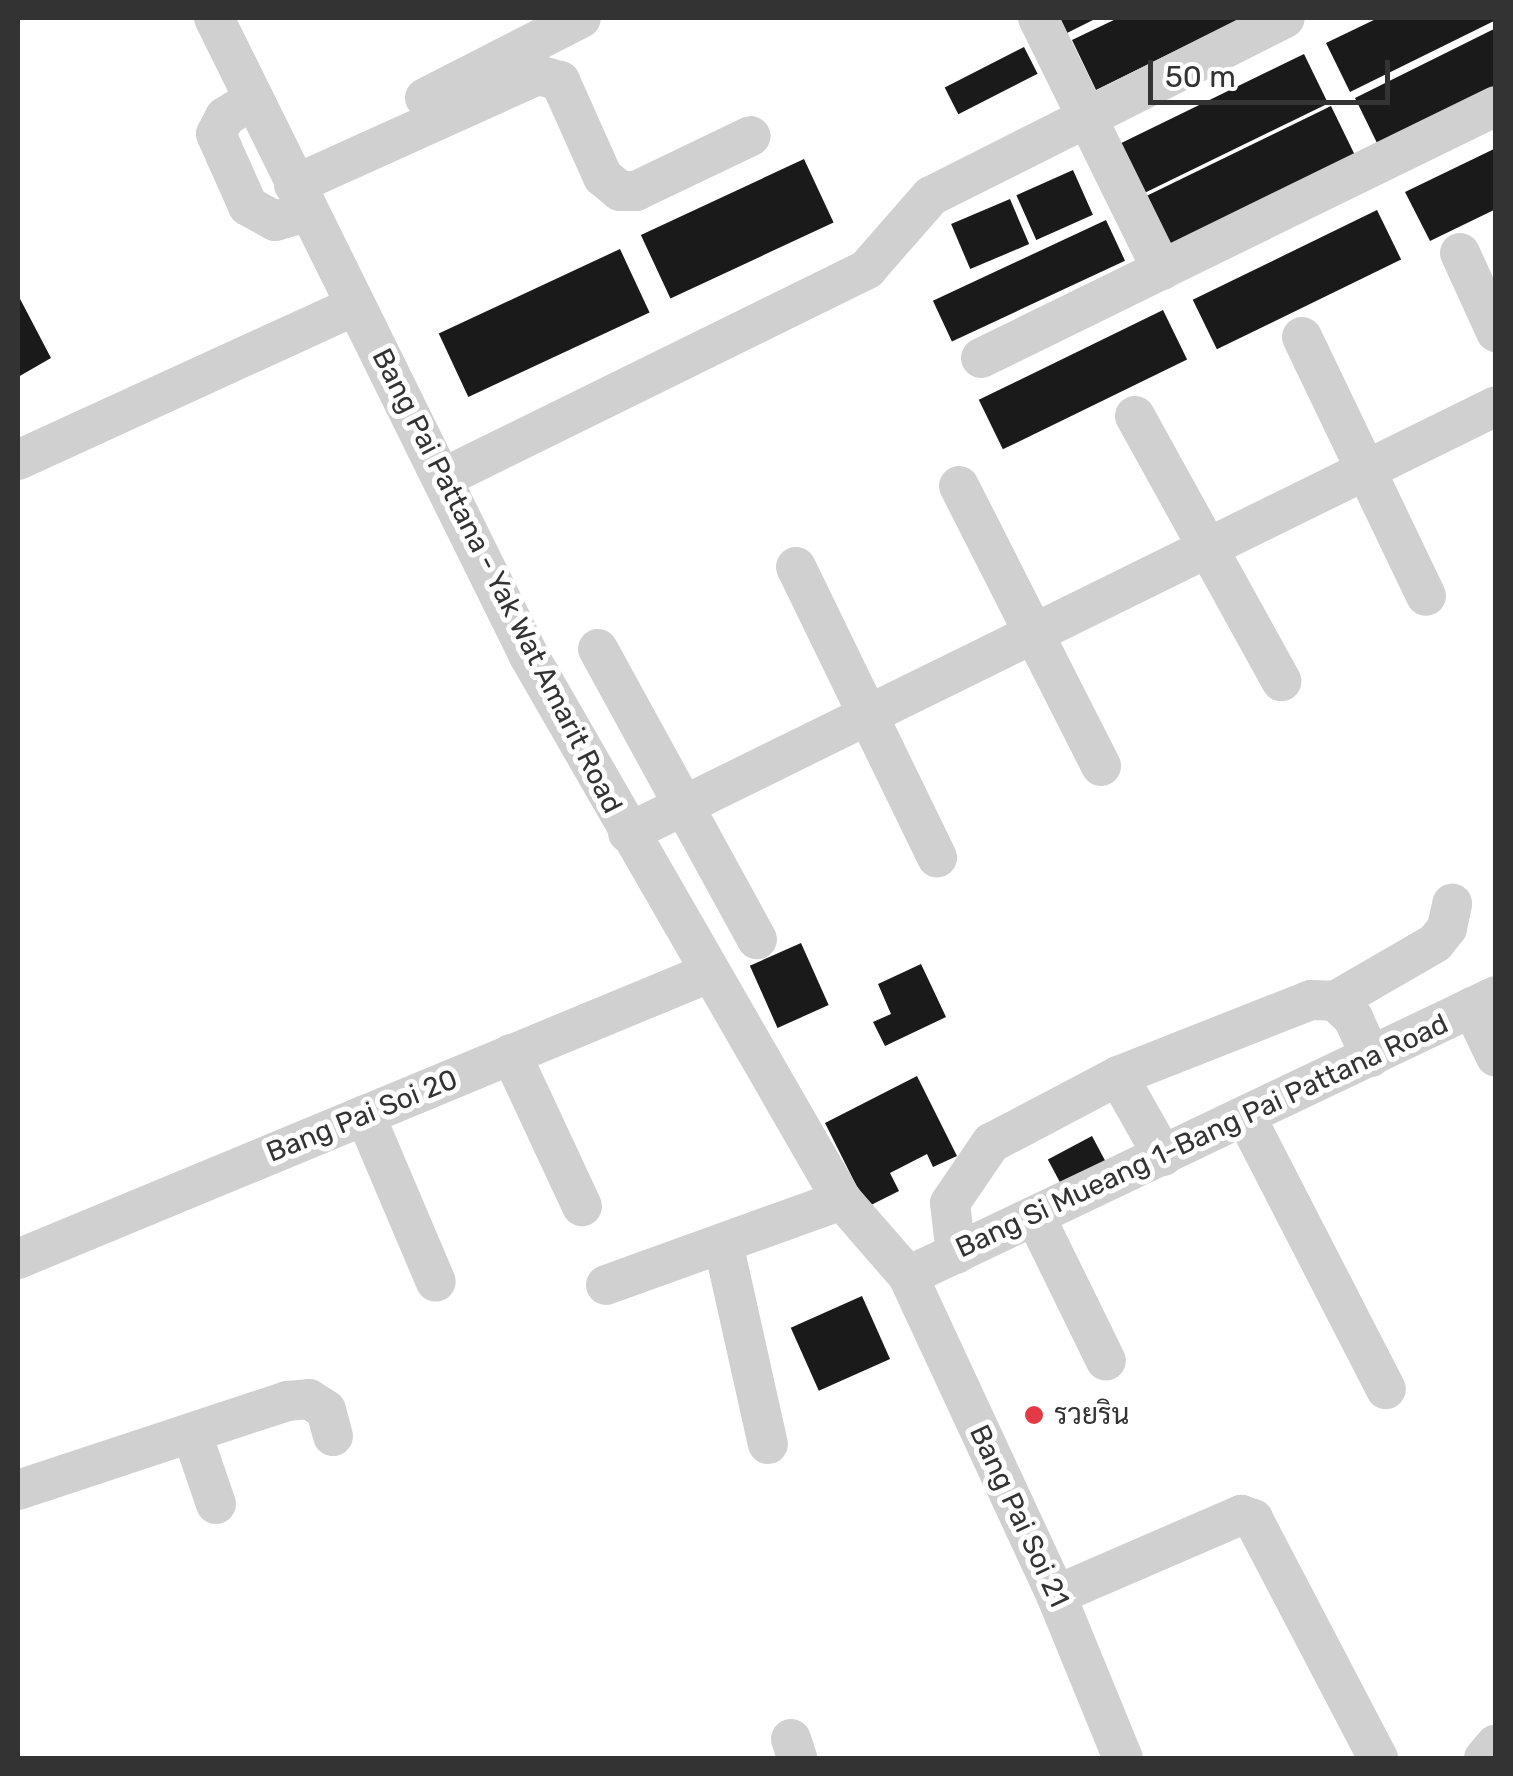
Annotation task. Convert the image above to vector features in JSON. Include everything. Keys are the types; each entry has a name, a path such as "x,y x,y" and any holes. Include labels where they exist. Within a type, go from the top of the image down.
{"street":[{"name":"Bang Pai Pattana - Yak Wat Amarit Road","path":"214,18 529,656 706,974 842,1200 908,1276"},
{"path":"1038,18 1162,270"},
{"path":"443,478 867,268 931,196 1285,18"},
{"path":"252,100 225,117 216,134 248,206 275,220 296,189 566,21"},
{"path":"296,189 538,75 560,81 603,177 620,192 636,191 752,136"},
{"path":"981,358 1496,106"},
{"path":"1460,253 1496,332"},
{"path":"18,460 355,306"},
{"path":"1302,337 1426,596"},
{"path":"628,833 1496,406"},
{"path":"1135,416 1281,681"},
{"path":"959,486 1101,766"},
{"path":"796,567 936,858"},
{"path":"598,648 758,939"},
{"path":"956,1254 950,1203 991,1144 1118,1076 1311,1000 1335,1001 1435,943 1448,928 1452,904"},
{"name":"Bang Pai Soi 20","path":"18,1259 706,974"},
{"path":"1335,1001 1353,1018 1370,1056"},
{"path":"1484,1002 1496,1057"},
{"name":"Bang Si Mueang 1-Bang Pai Pattana Road","path":"908,1276 1484,1002"},
{"path":"511,1054 582,1206"},
{"path":"1118,1076 1163,1156"},
{"path":"365,1115 436,1282"},
{"path":"1246,1116 1386,1389"},
{"path":"606,1285 842,1200"},
{"path":"1035,1216 1106,1362"},
{"path":"723,1243 768,1444"},
{"name":"Bang Pai Soi 21","path":"908,1276 1056,1596 1123,1758"},
{"path":"18,1490 309,1399 326,1410 333,1436"},
{"path":"192,1434 216,1504"},
{"path":"1056,1596 1241,1516 1252,1519 1378,1758"}],"building":[{"path":"1060,18 1097,18 1067,33"},
{"path":"1118,18 1242,18 1096,90 1072,40"},
{"path":"1378,18 1496,20 1350,92 1326,43"},
{"path":"1496,28 1496,89 1379,147 1355,98"},
{"path":"1024,47 1038,74 958,114 945,87"},
{"path":"1304,54 1328,103 1144,193 1120,144"},
{"path":"1331,106 1355,155 1170,246 1146,196"},
{"path":"1496,148 1496,209 1430,241 1405,192"},
{"path":"804,159 834,222 670,299 641,235"},
{"path":"1073,170 1093,215 1036,240 1016,195"},
{"path":"1010,199 1029,244 970,269 951,224"},
{"path":"1377,210 1401,259 1217,349 1193,300"},
{"path":"1106,220 1125,261 952,342 933,301"},
{"path":"620,249 650,312 468,397 439,334"},
{"path":"18,295 51,358 18,377"},
{"path":"1163,310 1187,359 1003,449 979,400"},
{"path":"801,943 829,1005 777,1028 750,966"},
{"path":"921,964 946,1017 885,1046 873,1022 891,1014 878,984"},
{"path":"917,1076 957,1156 933,1167 927,1154 890,1173 899,1191 867,1207 825,1123"},
{"path":"1092,1136 1106,1162 1062,1186 1048,1159"},
{"path":"862,1296 890,1359 819,1391 791,1328"}],"place":[{"name":"รวยริน","path":"1034,1415"}]}
